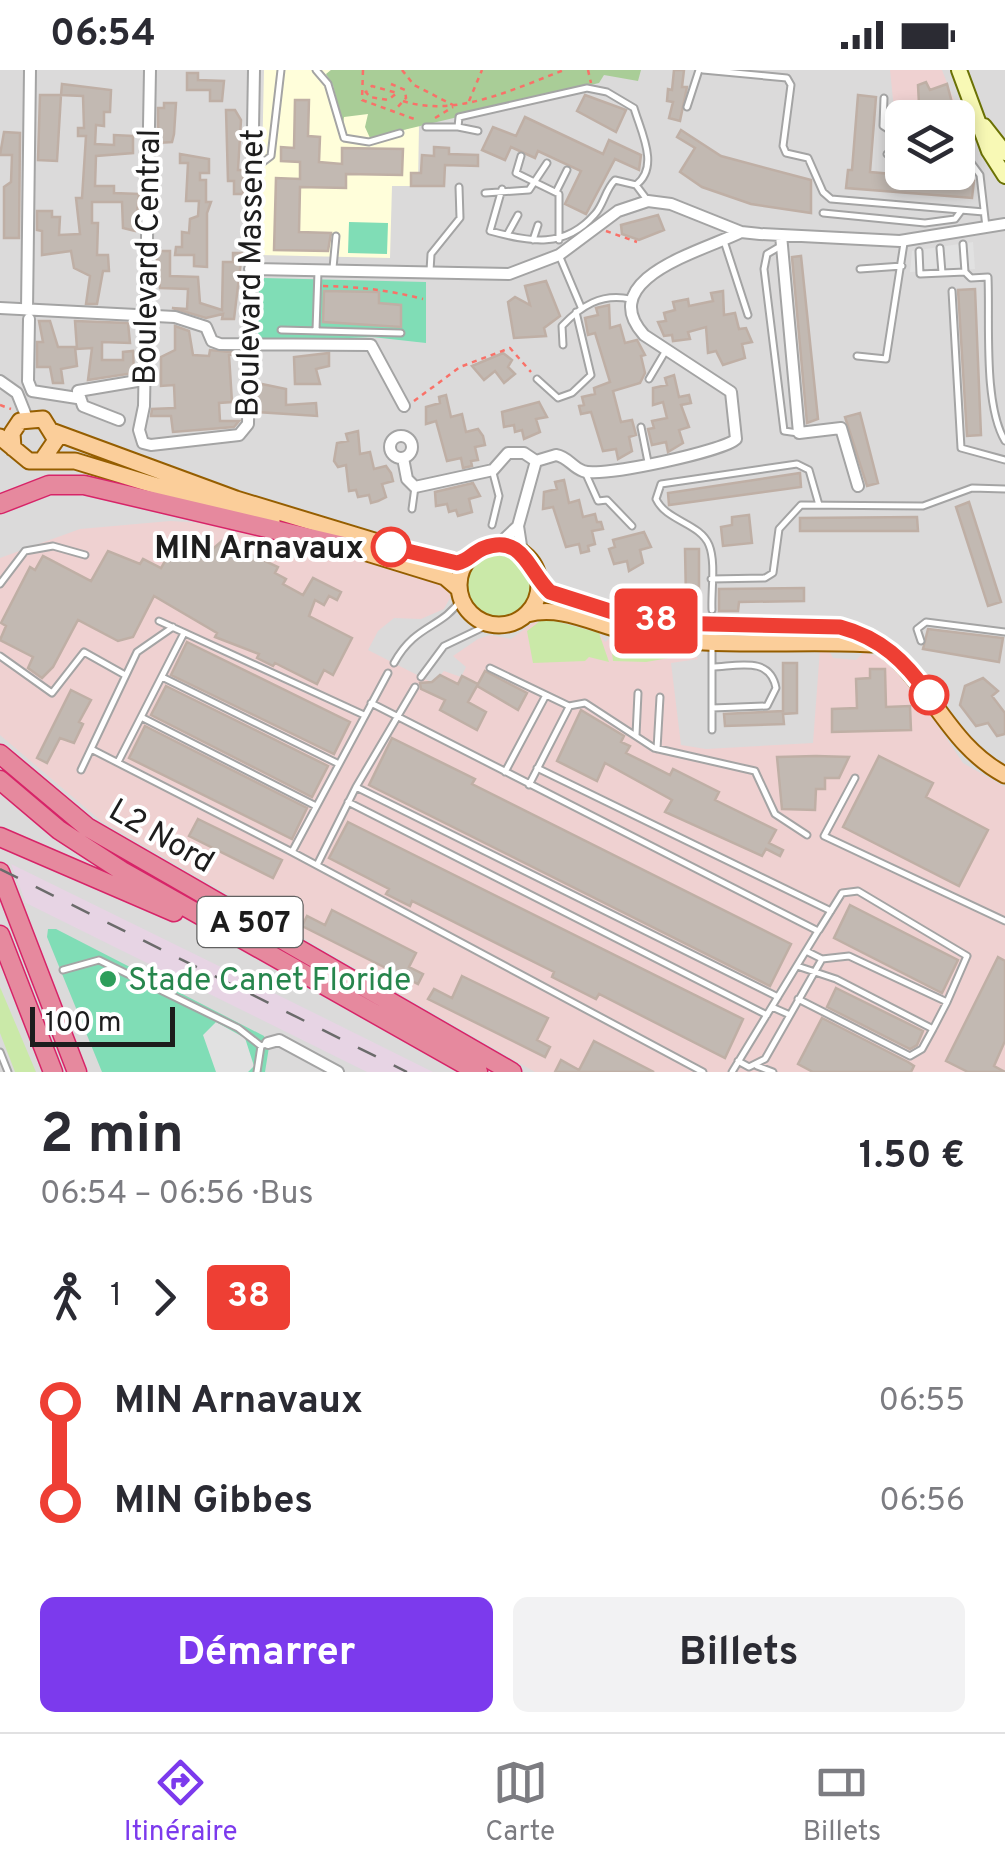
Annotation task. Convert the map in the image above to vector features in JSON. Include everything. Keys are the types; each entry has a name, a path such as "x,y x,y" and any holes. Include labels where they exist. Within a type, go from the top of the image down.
{"highway":[{"path":"0,504 48,485 84,485 352,548"},
{"name":"L2 Nord","path":"0,754 87,827 512,1072"},
{"name":"L2 Nord","path":"0,780 59,830 478,1072"},
{"path":"5,840 166,908 251,953 285,962"},
{"path":"0,872 78,1072"},
{"path":"0,936 54,1072"}],"main road":[{"path":"959,70 982,123 989,151 1005,176"},
{"path":"982,123 1005,153"},
{"path":"13,448 14,420 44,419 54,432 236,498 437,560 466,562 486,547 498,545 522,552 539,582 565,598 642,620 840,627 881,644 903,661 967,747 1005,774"},
{"path":"43,459 54,448 54,432"},
{"path":"0,437 22,458 75,461 445,577 472,615 490,624 510,624 545,609 646,636 881,644"},
{"path":"460,594 466,562"},
{"path":"527,614 539,582"}],"street":[{"path":"30,70 28,381 32,390 77,398 97,414 119,420"},
{"name":"Boulevard Central","path":"144,443 139,430 144,380 150,70"},
{"name":"Boulevard Massenet","path":"144,443 174,444 246,432 254,70"},
{"path":"250,270 509,274 559,256 618,211 648,201 671,204 741,232 782,241 904,240 1005,224"},
{"path":"403,458 407,479 415,487 492,470 508,453 524,453 536,462 564,456 585,472 676,462 700,449 732,444 737,435 731,392 638,328 632,299 644,276 741,232"},
{"path":"782,241 799,433 841,428 858,486"},
{"path":"0,308 28,314 192,321 206,327 216,343 371,345 404,406"},
{"path":"77,398 83,388 144,380"},
{"path":"0,381 17,393 14,420"},
{"path":"522,552 518,526 536,462"},
{"path":"498,545 518,526"},
{"path":"264,1044 279,1040 338,1072"}],"lane":[{"path":"251,170 271,156 280,70"},
{"path":"316,70 328,84 344,138 370,142 400,133"},
{"path":"687,106 701,70 787,78 791,85 786,153 808,158 823,192 831,198 984,212"},
{"path":"458,127 459,117 598,89 634,108 648,164 644,179 636,186"},
{"path":"884,98 885,127"},
{"path":"426,128 478,131"},
{"path":"522,156 516,173 556,192"},
{"path":"485,193 529,190 547,163"},
{"path":"975,169 980,176 986,227"},
{"path":"559,240 556,192 567,170"},
{"path":"502,190 489,228 533,240 559,240 597,213 616,180 636,186 648,201"},
{"path":"430,274 431,254 460,218 458,187"},
{"path":"823,213 925,223 955,219 961,210"},
{"path":"507,235 518,215"},
{"path":"533,240 538,225"},
{"path":"332,271 336,236"},
{"path":"857,356 886,359 904,240"},
{"path":"724,241 748,315"},
{"path":"782,241 767,254 764,269 784,431 799,433"},
{"path":"962,244 965,272 970,278 988,277 994,403 997,427 1005,440"},
{"path":"940,248 942,273"},
{"path":"920,252 920,274 965,272"},
{"path":"537,379 558,398 572,393 591,375 579,310 559,256"},
{"path":"860,268 902,266"},
{"path":"316,330 318,271"},
{"path":"952,291 961,448 1005,460"},
{"path":"564,345 562,326 579,310 609,297 632,299"},
{"path":"281,330 401,333"},
{"path":"649,379 666,349"},
{"path":"642,427 649,465"},
{"path":"712,610 711,549 705,538 661,510 656,499 661,484 798,464 810,470 819,505"},
{"path":"492,470 499,496 492,524"},
{"path":"585,472 598,501 607,500 632,526"},
{"path":"412,509 415,487"},
{"path":"711,579 764,578 773,573 784,519 801,505 923,506 972,488 1005,489"},
{"path":"0,584 26,551 53,546 85,555"},
{"path":"394,663 405,642 446,616 460,594"},
{"path":"159,621 364,715"},
{"path":"921,641 917,628 926,622 1005,632"},
{"path":"421,677 444,646 490,624"},
{"path":"81,770 137,652 172,627"},
{"path":"118,762 184,633"},
{"path":"712,640 712,730"},
{"path":"0,656 52,693 84,652 125,675"},
{"path":"712,667 762,666 772,672 776,688 767,706 712,708"},
{"path":"490,668 570,706 586,703 657,749 755,771 775,814 808,835"},
{"path":"292,852 388,673"},
{"path":"162,677 337,763"},
{"path":"317,866 348,802 415,686"},
{"path":"636,738 638,693"},
{"path":"505,772 546,695"},
{"path":"657,749 660,697"},
{"path":"372,703 818,931"},
{"path":"529,785 570,706"},
{"path":"141,717 316,806"},
{"path":"91,749 703,1072"},
{"path":"537,768 831,912"},
{"path":"855,778 824,836 1005,921"},
{"path":"356,788 778,997"},
{"path":"348,802 767,1015"},
{"path":"732,1072 842,893 858,891 962,950 967,962 922,1049 910,1056 798,1000"},
{"path":"806,951 822,960 849,956 947,1002"},
{"path":"63,970 100,960 238,1028 264,1044 257,1072"},
{"path":"757,1066 822,960"},
{"path":"797,966 933,1029"},
{"path":"772,1007 790,1015"},
{"path":"0,1052 8,1072"},
{"path":"738,1062 773,1072"}],"path":[{"path":"363,70 362,100 418,120"},
{"path":"402,70 414,85 454,106"},
{"path":"468,102 482,70"},
{"path":"403,101 428,108 454,106 564,70"},
{"path":"588,70 591,80"},
{"path":"391,84 406,90 394,111"},
{"path":"372,86 398,94 388,100 365,91 372,86"},
{"path":"434,120 454,106"},
{"path":"606,230 637,242"},
{"path":"317,286 380,288 389,294 422,299"},
{"path":"404,406 460,368 510,348 537,379"},
{"path":"0,406 14,420"}],"shaded area":[{"path":"0,70 1005,70 1005,1072 0,1072"},
{"path":"264,70 331,70 326,75 340,111 372,112 382,137 419,125 418,186 392,186 390,258 260,255"},
{"path":"890,70 942,70 954,100 893,100"},
{"path":"973,242 975,269 910,272 912,251"},
{"path":"170,521 205,523 354,557 443,585 451,596 444,609 421,619 394,618 378,631 368,650 433,683 444,671 461,677 466,667 453,656 478,639 490,635 511,639 534,622 599,633 605,642 610,638 692,650 698,659 671,663 681,745 706,749 813,743 820,649 828,649 833,658 856,660 864,652 884,658 901,671 963,763 1005,787 1005,1072 535,1072 101,821 0,735 0,558 80,529"},
{"path":"11,864 433,1072 367,1072 26,903"},
{"path":"216,1022 245,1038 254,1066 248,1072 216,1072 203,1035"}],"green space":[{"path":"331,70 641,70 638,81 604,75 599,83 370,138 365,127 368,114 344,117 343,126 333,85 326,74"},
{"path":"349,222 388,223 387,254 348,253"},
{"path":"263,278 426,282 426,343 372,337 258,342 259,283"},
{"path":"500,552 523,562 533,585 523,608 500,618 477,608 467,585 477,562"},
{"path":"544,618 599,633 609,662 589,657 585,661 533,663 527,631"},
{"path":"610,638 692,650 692,654 646,662 613,661"},
{"name":"Stade Canet Floride","path":"48,929 56,929 264,1036 269,1047 265,1072 102,1072 47,937"},
{"path":"0,987 36,1072 15,1072 0,1033"}],"building":[{"path":"674,70 684,70 682,87 687,87 680,121 669,118 673,102 667,101"},
{"path":"187,73 198,73 198,80 224,81 222,101 210,101 210,90 187,90"},
{"path":"926,82 930,90 947,84 951,100 919,100 918,85"},
{"path":"62,84 111,90 110,112 104,112 104,126 96,125 95,144 114,145 114,135 133,136 133,153 96,156 95,186 114,186 114,193 139,194 135,231 123,228 122,202 92,202 92,223 98,223 97,255 108,255 109,271 103,271 97,304 86,304 90,276 74,268 71,251 42,255 42,231 37,230 37,211 52,211 52,217 60,217 59,235 80,234 76,198 82,198 86,136 78,136 78,128 84,128 83,96 61,95"},
{"path":"40,95 61,95 57,161 38,160"},
{"path":"585,95 626,110 616,132 577,111"},
{"path":"858,95 876,97 870,172 885,173 885,190 973,190 972,198 846,188 848,170 852,170"},
{"path":"295,100 309,100 308,136 320,137 319,162 342,164 342,148 403,149 402,175 346,174 346,188 300,187 299,232 331,233 328,251 274,250 276,178 300,179 300,162 281,161 281,147 294,148"},
{"path":"164,103 176,103 174,134 172,142 158,143 158,108 164,108"},
{"path":"226,110 235,110 241,120 238,170 244,170 243,194 234,194 234,181 228,181"},
{"path":"525,117 603,154 609,140 641,155 639,170 615,159 586,214 565,204 581,171 538,151 535,158 511,147 505,160 482,150 493,127 516,136"},
{"path":"681,130 721,156 811,180 811,213 751,204 702,187 680,172 695,148 677,137"},
{"path":"4,132 20,133 19,238 4,238 4,187 11,182 12,155 0,155"},
{"path":"434,147 449,148 449,154 478,155 478,166 445,165 444,186 411,186 411,173 421,173 422,155 434,156"},
{"path":"180,154 209,159 209,173 200,173 200,180 206,180 206,202 211,202 207,213 207,267 194,266 194,255 175,255 176,247 182,247 182,232 189,233 190,219 198,216 199,201 186,201 188,163 180,163"},
{"path":"658,215 664,230 639,240 622,234 621,225"},
{"path":"156,251 170,251 170,276 198,277 200,303 222,310 223,262 233,262 233,253 242,253 234,319 222,319 223,314 206,318 172,308 187,309 188,289 160,288"},
{"path":"801,256 818,419 807,423 792,257"},
{"path":"546,281 560,316 544,328 546,336 514,338 508,302 515,297 530,305 525,286"},
{"path":"975,289 981,435 967,436 958,290"},
{"path":"324,291 379,292 379,303 401,305 401,327 323,322"},
{"path":"723,291 724,315 735,313 739,329 746,328 752,342 742,344 745,358 723,365 716,351 708,353 706,327 688,332 690,339 673,341 672,335 664,336 658,322 666,321 664,313 675,310 673,302 688,299 689,306 713,301 711,293"},
{"path":"609,305 610,328 620,325 625,343 637,340 645,355 641,356 645,373 640,383 613,391 621,422 632,420 636,435 629,437 632,451 618,459 616,449 603,451 591,412 581,414 579,406 584,405 582,397 595,394 594,388 610,382 595,333 588,335 585,318 598,315 596,308"},
{"path":"39,321 50,321 58,347 75,347 77,366 61,369 63,383 53,383 50,367 37,367 37,342 43,342"},
{"path":"75,321 128,323 130,343 102,342 102,360 123,360 123,352 133,351 134,373 88,380 92,348 77,349"},
{"path":"175,326 189,331 193,355 209,356 210,350 240,353 229,355 232,402 219,403 220,421 239,421 234,427 173,432 171,416 151,416 152,409 175,408 174,385 161,386 161,357 175,350"},
{"path":"329,353 329,366 316,369 320,384 295,384 294,357"},
{"path":"503,353 512,360 508,367 515,374 504,383 495,371 484,380 472,366"},
{"path":"674,375 679,397 689,395 691,403 681,405 689,427 679,430 683,443 668,452 666,442 652,445 648,429 654,428 652,421 667,418 663,402 653,405 653,388 667,385 665,378"},
{"path":"257,383 286,389 286,405 316,403 317,416 257,412"},
{"path":"446,395 451,417 462,414 466,432 478,429 483,436 485,445 475,447 478,460 471,461 472,466 463,468 461,458 447,461 436,421 426,424 426,407 440,403 439,397"},
{"path":"539,402 547,417 536,419 540,432 524,439 522,430 515,432 514,425 504,427 502,412"},
{"path":"860,413 878,483 867,486 845,417"},
{"path":"358,431 360,454 370,452 374,469 386,466 393,481 382,484 386,497 371,503 369,495 358,497 356,490 349,491 346,465 338,467 334,461 337,443 348,441 346,434"},
{"path":"800,473 801,487 669,505 668,493"},
{"path":"564,480 569,503 579,500 583,517 595,514 597,522 601,522 603,529 592,531 595,544 588,546 589,551 581,553 579,544 566,547 553,507 543,509 544,492 557,489 555,482"},
{"path":"473,483 480,496 469,499 472,512 458,516 456,510 449,512 447,504 436,506 435,492"},
{"path":"969,502 1001,602 988,606 956,507"},
{"path":"749,515 752,543 723,546 721,527 732,525 732,517"},
{"path":"917,517 918,531 800,531 800,518"},
{"path":"644,532 651,547 640,550 643,563 629,571 627,561 614,564 609,549 615,547 613,540"},
{"path":"222,541 278,567 275,573 286,579 283,584 303,595 313,578 341,592 337,600 329,596 324,605 315,600 309,616 352,638 333,675 324,670 317,684 275,663 273,666 257,658 259,654 215,637 217,633 154,596 133,637 118,641 78,620 53,667 42,678 28,668 33,657 0,640 6,626 1,623 30,567 35,570 43,556 91,581 108,551 140,564 143,559 161,568 176,542 208,553"},
{"path":"685,549 699,549 699,599 686,599"},
{"path":"804,588 804,601 739,602 738,611 719,611 719,589"},
{"path":"928,629 1003,638 999,662 923,649"},
{"path":"187,642 350,722 334,754 171,675"},
{"path":"783,663 797,663 797,713 783,714 784,724 725,726 724,714 783,711"},
{"path":"870,669 885,669 886,707 910,706 911,730 832,732 832,709 857,708 856,679 870,678"},
{"path":"485,671 527,693 518,710 477,686 468,702 486,712 477,730 440,710 445,700 421,689 420,683 432,682 440,675 458,684 462,676 478,684"},
{"path":"983,678 998,691 992,696 1005,713 1005,734 997,736 988,723 976,726 960,705 965,686"},
{"path":"166,686 328,766 312,797 151,715"},
{"path":"71,690 91,700 79,722 83,724 74,743 60,738 47,763 37,758"},
{"path":"581,710 624,736 621,742 630,746 626,753 670,775 673,769 719,792 715,800 776,830 769,843 783,850 780,856 766,849 762,856 665,812 672,800 605,763 597,781 557,761"},
{"path":"145,726 307,808 292,839 129,758"},
{"path":"392,738 475,779 472,784 791,944 770,986 369,785"},
{"path":"879,756 933,783 926,797 988,830 959,886 843,827"},
{"path":"777,757 849,757 839,778 825,778 825,789 816,789 815,810 782,809"},
{"path":"198,819 282,860 273,878 189,836"},
{"path":"348,822 743,1019 725,1058 599,994 596,999 552,977 554,972 412,901 410,906 386,894 389,889 329,858"},
{"path":"850,905 958,960 942,993 834,938"},
{"path":"332,910 416,953 409,967 423,974 418,984 302,926 307,916 325,925"},
{"path":"998,957 1005,961 1005,1041 994,1066 1005,1072 968,1072 946,1061"},
{"path":"462,976 548,1018 537,1040 550,1047 545,1057 428,999 434,989 452,998"},
{"path":"836,988 923,1031 917,1045 910,1049 827,1007"},
{"path":"822,1018 908,1062 914,1066 911,1072 813,1072 798,1064"},
{"path":"594,1041 654,1072 555,1072 561,1060 579,1070"}],"railway":[{"path":"0,869 407,1072"}],"bus line":[{"name":"38","path":"391,547 447,563 466,562 486,547 511,547 530,560 539,582 550,592 642,620 840,627 881,644 903,661 929,695"}],"place":[{"name":"MIN Arnavaux","path":"391,547"},
{"name":"Stade Canet Floride","path":"108,979"}]}
